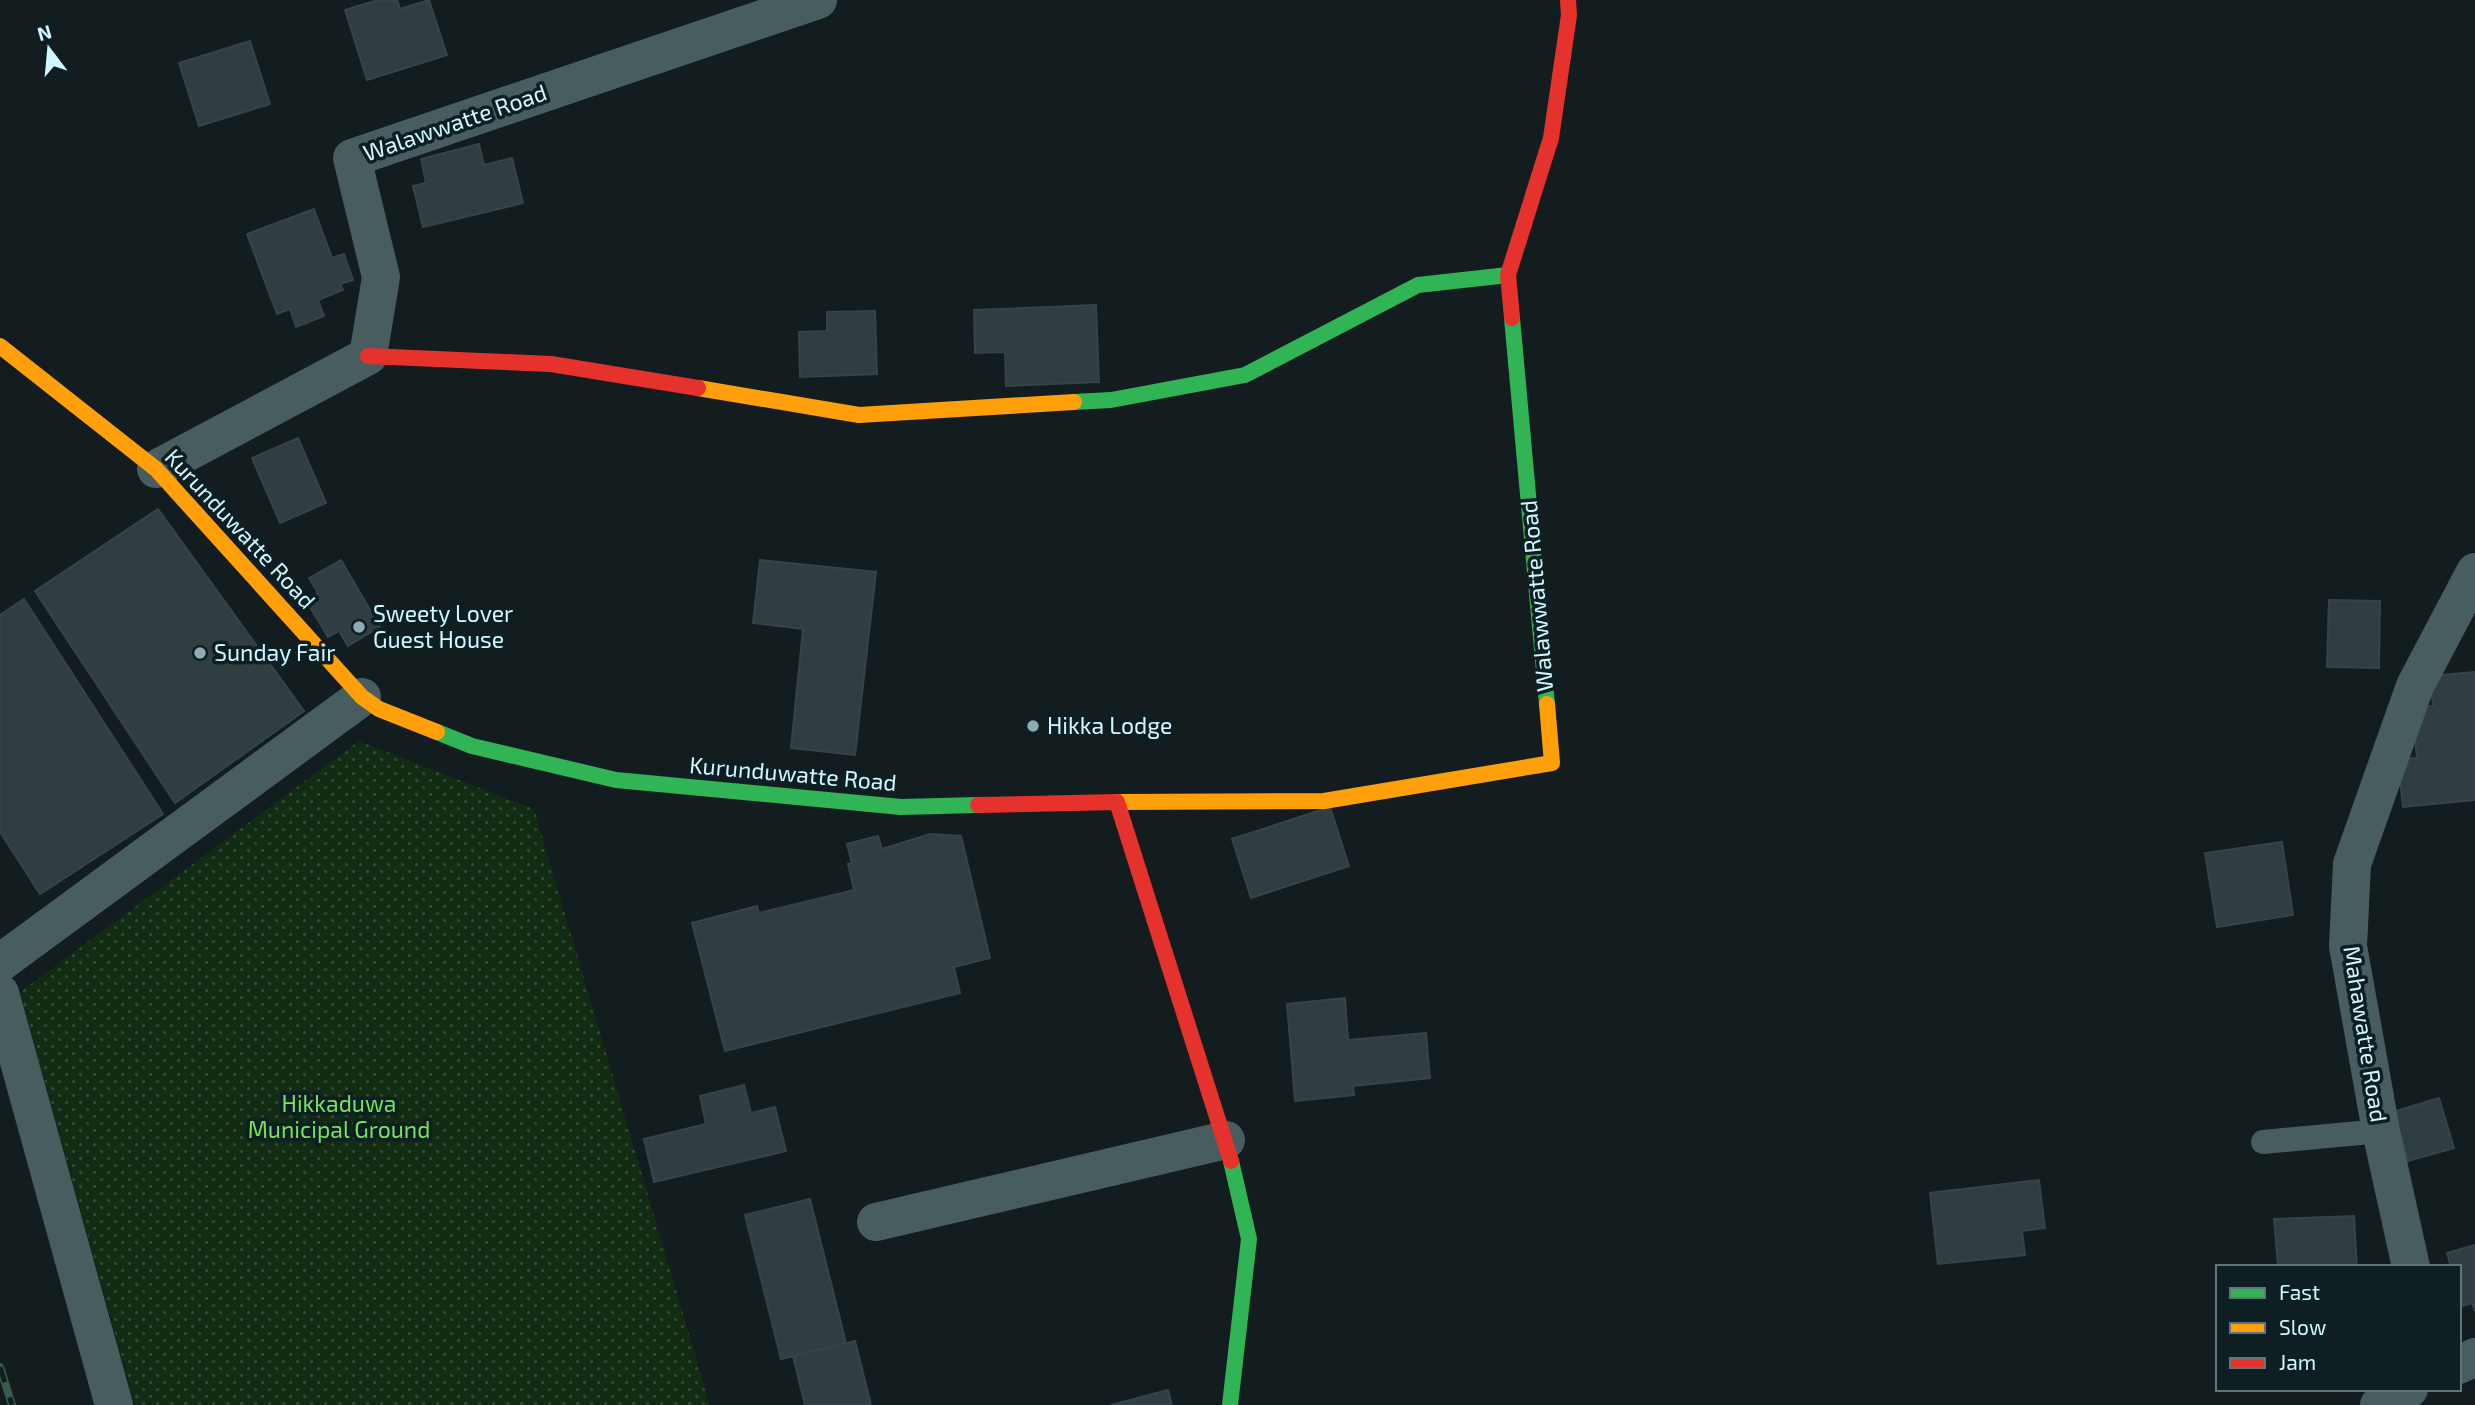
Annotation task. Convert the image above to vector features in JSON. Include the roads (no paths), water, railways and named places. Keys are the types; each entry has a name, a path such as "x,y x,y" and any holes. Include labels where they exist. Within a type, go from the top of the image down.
{"street":[{"name":"Walawwatte Road","path":"368,356 381,277 352,158 818,0"},
{"name":"Walawwatte Road","path":"1117,802 1324,801 1552,763 1508,275 1551,138 1569,15 1568,0"},
{"path":"156,469 368,356 551,364 859,415 1111,400 1245,375 1418,285 1508,275"},
{"name":"Kurunduwatte Road","path":"0,346 156,469 362,697 379,709 472,746 616,780 901,807 1117,802"},
{"name":"Mahawatte Road","path":"2411,1265 2381,1131 2348,946 2352,864 2416,686 2475,572"},
{"path":"0,963 362,697"},
{"path":"1117,802 1226,1140 1250,1239 1230,1405"},
{"path":"0,993 114,1405"},
{"path":"876,1222 1226,1140"},
{"path":"2378,1405 2405,1391"}],"lane":[{"path":"2263,1142 2381,1131"}],"railway":[{"path":"0,1367 12,1405"}],"place":[{"name":"Sweety Lover Guest House","path":"359,627"},
{"name":"Sunday Fair","path":"200,653"},
{"name":"Hikka Lodge","path":"1033,726"}],"park label":[{"name":"Hikkaduwa Municipal Ground","path":"339,1117"}]}
